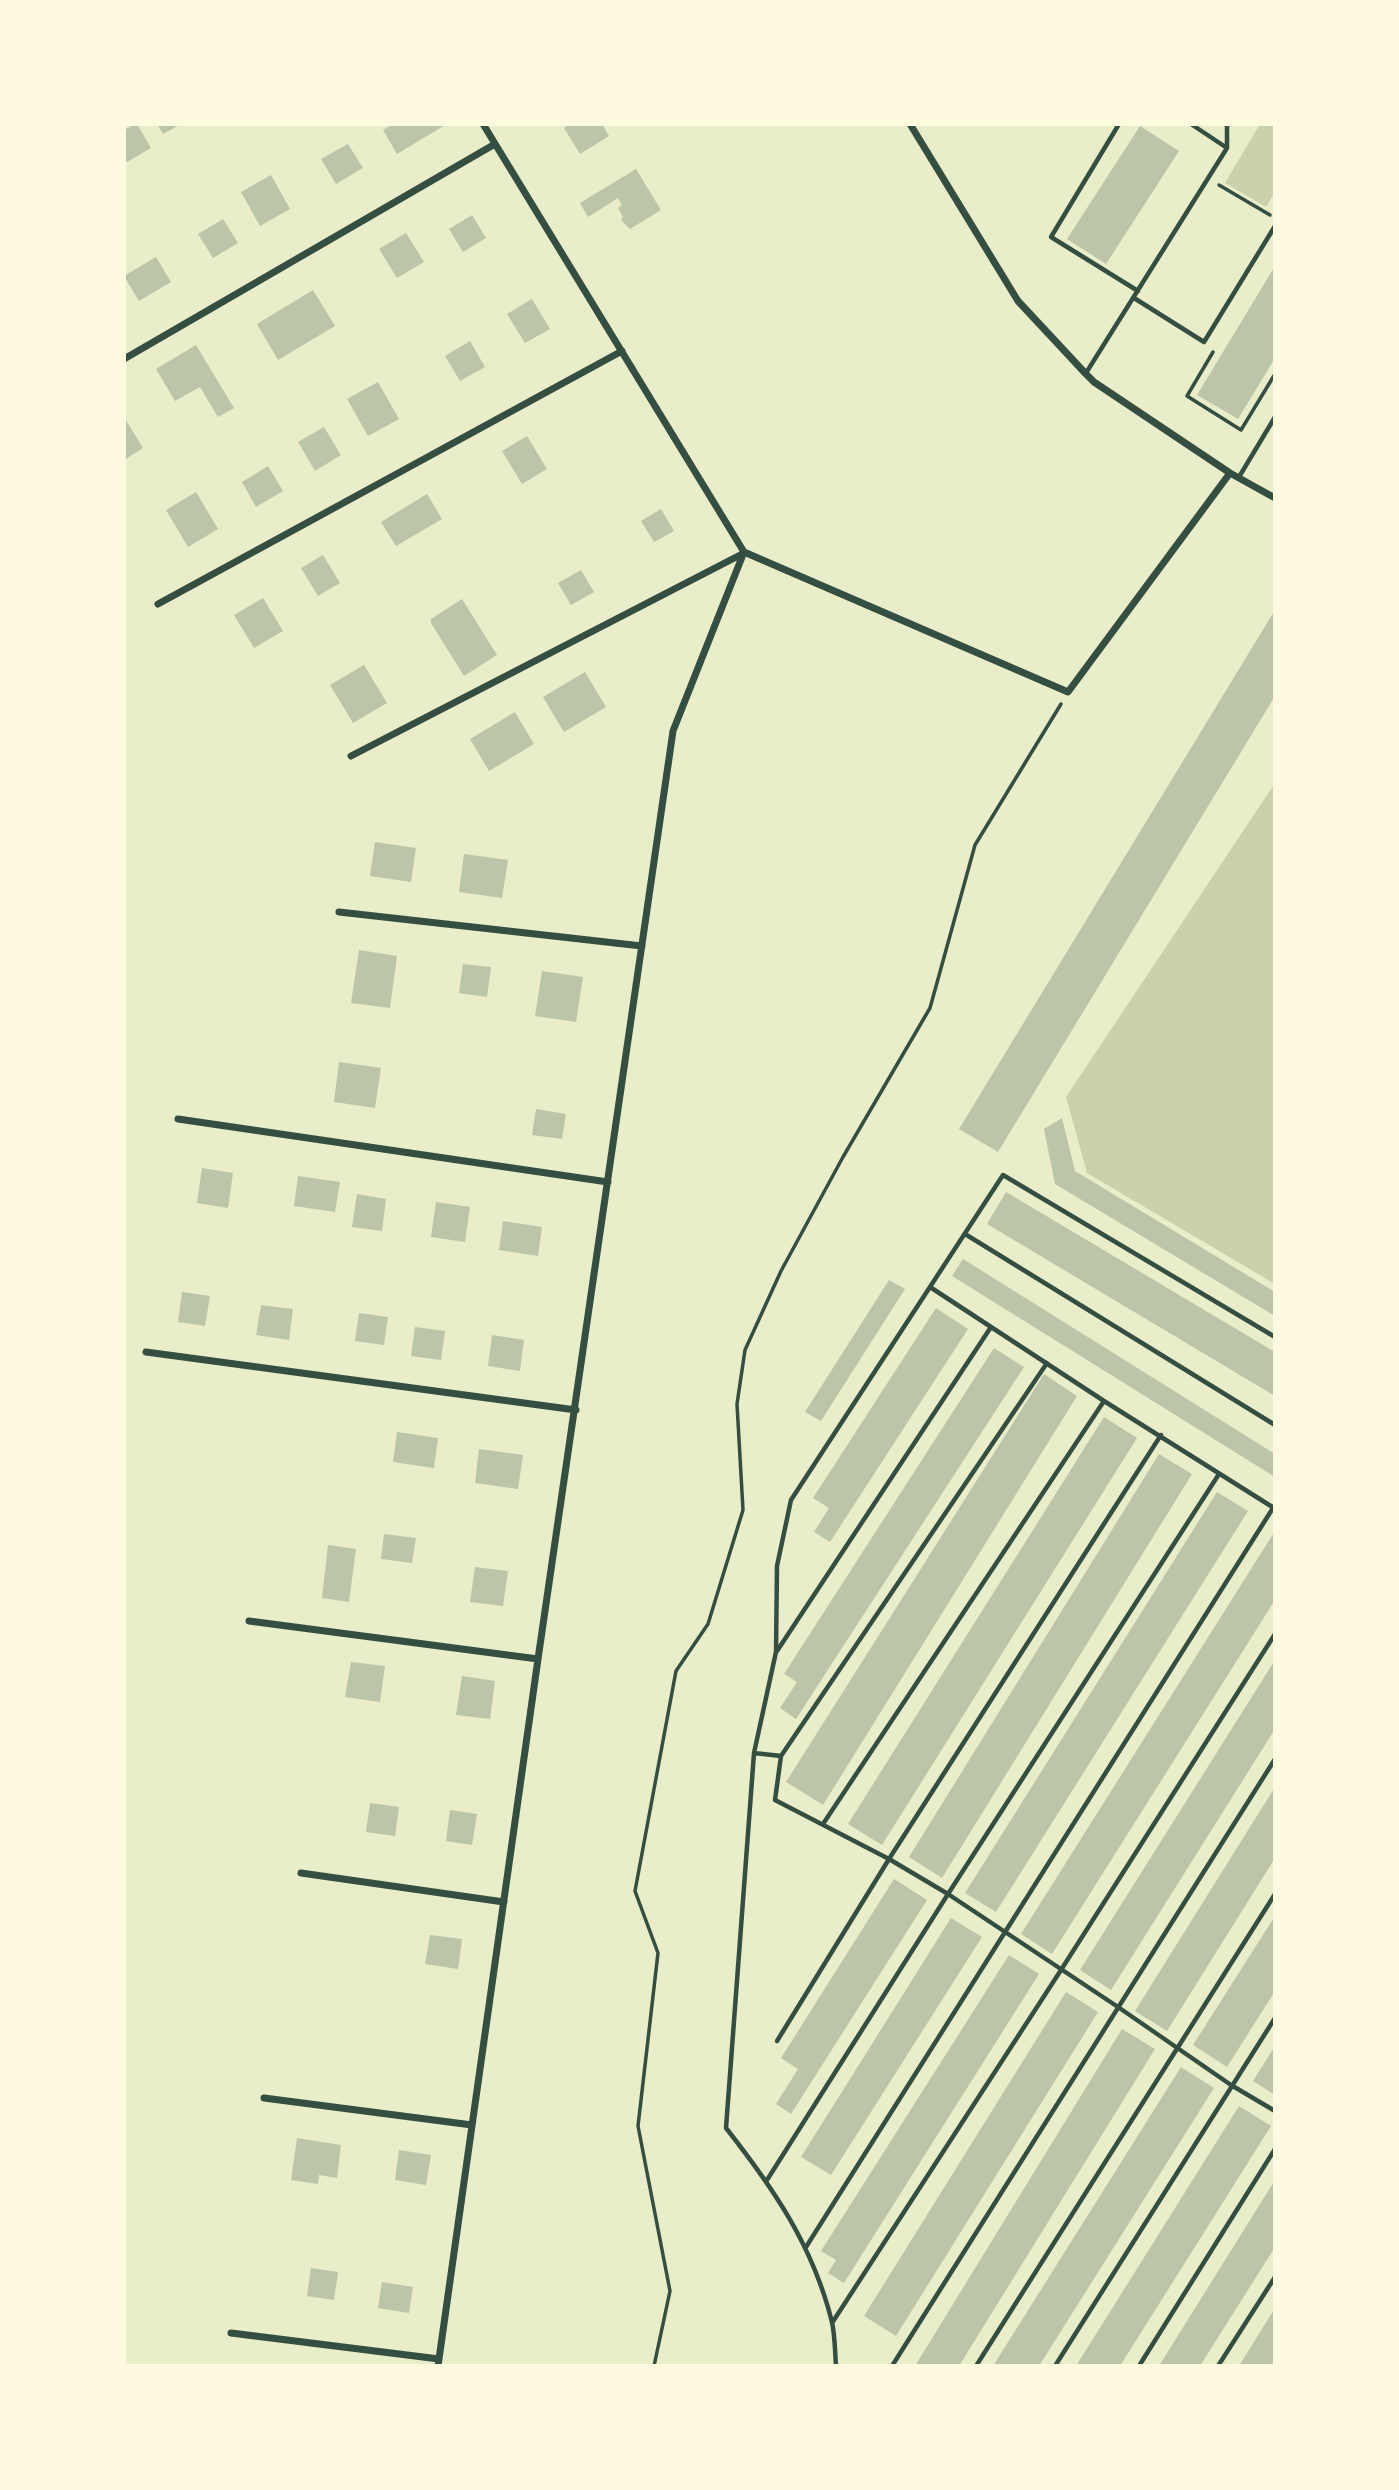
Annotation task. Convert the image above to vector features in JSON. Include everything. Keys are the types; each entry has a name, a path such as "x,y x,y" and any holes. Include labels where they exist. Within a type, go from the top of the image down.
{"street":[{"path":"483,124 744,552 1068,692 1230,473"},
{"path":"910,124 1018,301 1086,374 1230,473 1275,498"},
{"path":"124,359 495,144"},
{"path":"158,604 622,351"},
{"path":"351,757 744,552"},
{"path":"232,2333 438,2363 673,731 744,552"},
{"path":"339,912 642,946"},
{"path":"178,1119 608,1182"},
{"path":"146,1352 576,1410"},
{"path":"249,1621 538,1659"},
{"path":"301,1873 504,1902"},
{"path":"264,2098 472,2125"}],"lane":[{"path":"1119,124 1051,237 1138,291"},
{"path":"1191,124 1227,148"},
{"path":"1086,374 1227,148 1227,124"},
{"path":"1134,298 1204,342 1275,226"},
{"path":"1239,478 1275,417"},
{"path":"836,2366 832,2324 806,2247 767,2180 726,2128 754,1753 776,1652 777,1566 791,1500 1003,1175 1275,1337"},
{"path":"965,1234 1275,1425"},
{"path":"806,2247 1274,1508 930,1287"},
{"path":"776,1652 991,1328"},
{"path":"1047,1363 781,1756 775,1800 889,1859 948,1894 1231,2085 1275,2111"},
{"path":"823,1824 1104,1401"},
{"path":"777,2040 889,1859 1161,1435"},
{"path":"767,2180 1219,1474"},
{"path":"832,2324 1275,1634"},
{"path":"754,1753 781,1756"},
{"path":"892,2366 1275,1759"},
{"path":"976,2366 1275,1894"},
{"path":"1055,2366 1275,2018"},
{"path":"1139,2366 1275,2149"},
{"path":"1218,2366 1275,2277"}],"path":[{"path":"1208,179 1275,218"},
{"path":"1214,349 1187,396 1241,430 1275,374"},
{"path":"654,2366 670,2291 638,2126 658,1953 635,1891 676,1671 709,1624 743,1510 737,1404 745,1350 787,1260 843,1157 930,1008 975,845 1068,692"}],"green space":[{"path":"1260,124 1275,124 1275,192 1266,207 1225,183"},
{"path":"1275,783 1275,1284 1087,1173 1066,1097"}],"building":[{"path":"135,124 151,148 127,162 124,158 124,130"},
{"path":"157,124 181,124 163,134"},
{"path":"393,124 447,124 397,154 383,130"},
{"path":"570,124 602,124 609,136 580,154 564,128"},
{"path":"1140,126 1179,151 1106,264 1067,239"},
{"path":"348,144 363,168 336,184 321,159"},
{"path":"636,169 661,210 630,229 621,220 623,217 618,208 622,205 618,198 588,217 580,203"},
{"path":"271,175 290,209 260,226 241,192"},
{"path":"472,215 486,238 463,252 449,229"},
{"path":"223,219 238,243 213,258 198,234"},
{"path":"406,233 424,262 397,278 379,249"},
{"path":"156,257 171,282 139,301 124,276"},
{"path":"1275,266 1275,358 1238,419 1197,395"},
{"path":"313,290 335,326 278,360 257,324"},
{"path":"532,299 550,329 525,343 507,314"},
{"path":"470,341 485,367 460,381 445,356"},
{"path":"196,345 234,408 218,417 200,387 175,401 156,369"},
{"path":"378,382 399,419 368,436 347,399"},
{"path":"124,417 143,448 124,460"},
{"path":"324,427 341,455 315,471 298,442"},
{"path":"527,436 547,469 522,484 502,451"},
{"path":"268,466 283,491 256,507 242,482"},
{"path":"196,492 218,529 188,547 166,510"},
{"path":"427,494 442,519 396,546 381,522"},
{"path":"661,509 674,531 654,542 641,521"},
{"path":"323,555 340,583 318,596 301,568"},
{"path":"581,570 594,592 571,605 558,583"},
{"path":"263,598 283,631 254,648 234,615"},
{"path":"462,599 497,655 464,676 431,623 431,619"},
{"path":"1275,610 1275,696 998,1152 959,1129"},
{"path":"364,665 387,703 353,723 330,685"},
{"path":"585,672 606,707 564,732 543,697"},
{"path":"515,712 534,744 489,771 470,739"},
{"path":"375,842 416,848 411,882 370,876"},
{"path":"464,854 508,860 502,898 459,892"},
{"path":"359,950 397,956 390,1008 351,1003"},
{"path":"463,964 491,967 487,997 459,993"},
{"path":"542,971 583,977 576,1022 535,1016"},
{"path":"339,1062 381,1068 375,1108 334,1102"},
{"path":"536,1109 566,1114 562,1139 532,1135"},
{"path":"1062,1118 1075,1171 1275,1292 1275,1316 1055,1184 1044,1129"},
{"path":"202,1168 233,1173 228,1208 197,1203"},
{"path":"298,1176 340,1182 335,1212 294,1206"},
{"path":"1006,1192 1275,1352 1275,1396 987,1224"},
{"path":"357,1194 386,1199 382,1231 352,1227"},
{"path":"436,1202 470,1207 465,1242 431,1237"},
{"path":"503,1221 542,1227 538,1256 499,1250"},
{"path":"963,1259 1275,1454 1275,1477 952,1276"},
{"path":"889,1280 905,1289 821,1421 805,1412"},
{"path":"182,1292 210,1296 205,1326 178,1322"},
{"path":"261,1305 293,1309 289,1340 256,1335"},
{"path":"936,1308 968,1329 830,1542 814,1532 829,1508 813,1498"},
{"path":"359,1313 388,1317 384,1345 355,1341"},
{"path":"415,1327 445,1331 441,1360 411,1356"},
{"path":"492,1335 524,1340 520,1371 488,1366"},
{"path":"994,1348 1024,1367 796,1719 780,1708 797,1682 784,1674"},
{"path":"1044,1374 1077,1396 823,1805 786,1782"},
{"path":"1104,1417 1137,1438 882,1845 848,1824"},
{"path":"397,1432 438,1438 434,1468 393,1462"},
{"path":"479,1449 523,1455 518,1489 475,1483"},
{"path":"1159,1454 1192,1474 942,1878 909,1857"},
{"path":"1217,1492 1248,1511 996,1912 965,1893"},
{"path":"1275,1531 1275,1600 1052,1954 1021,1934"},
{"path":"384,1534 416,1538 412,1563 381,1559"},
{"path":"328,1545 356,1549 349,1602 322,1598"},
{"path":"475,1567 508,1571 503,1606 470,1602"},
{"path":"1275,1660 1275,1729 1111,1990 1080,1970"},
{"path":"351,1662 385,1666 380,1702 345,1697"},
{"path":"462,1676 495,1681 490,1719 456,1715"},
{"path":"1275,1787 1275,1858 1167,2031 1135,2011"},
{"path":"370,1803 399,1807 395,1836 366,1832"},
{"path":"450,1810 477,1814 472,1845 446,1841"},
{"path":"894,1879 927,1900 791,2114 776,2104 798,2069 781,2058"},
{"path":"1275,1916 1275,1991 1227,2067 1193,2045"},
{"path":"951,1918 982,1937 831,2175 801,2157"},
{"path":"430,1935 462,1939 458,1969 425,1964"},
{"path":"1009,1955 1039,1974 844,2283 828,2273 836,2260 821,2251"},
{"path":"1066,1992 1098,2012 896,2336 864,2316"},
{"path":"1122,2029 1155,2049 959,2366 915,2366"},
{"path":"1275,2046 1275,2095 1253,2081"},
{"path":"1181,2067 1214,2088 1039,2366 993,2366"},
{"path":"1239,2106 1271,2126 1120,2366 1076,2366"},
{"path":"297,2138 341,2145 337,2178 319,2175 318,2184 291,2180"},
{"path":"399,2150 431,2155 426,2185 395,2180"},
{"path":"1275,2180 1275,2247 1200,2366 1159,2366"},
{"path":"311,2268 338,2272 334,2300 307,2296"},
{"path":"382,2282 413,2287 409,2313 378,2308"},
{"path":"1275,2308 1275,2366 1239,2366"}]}
